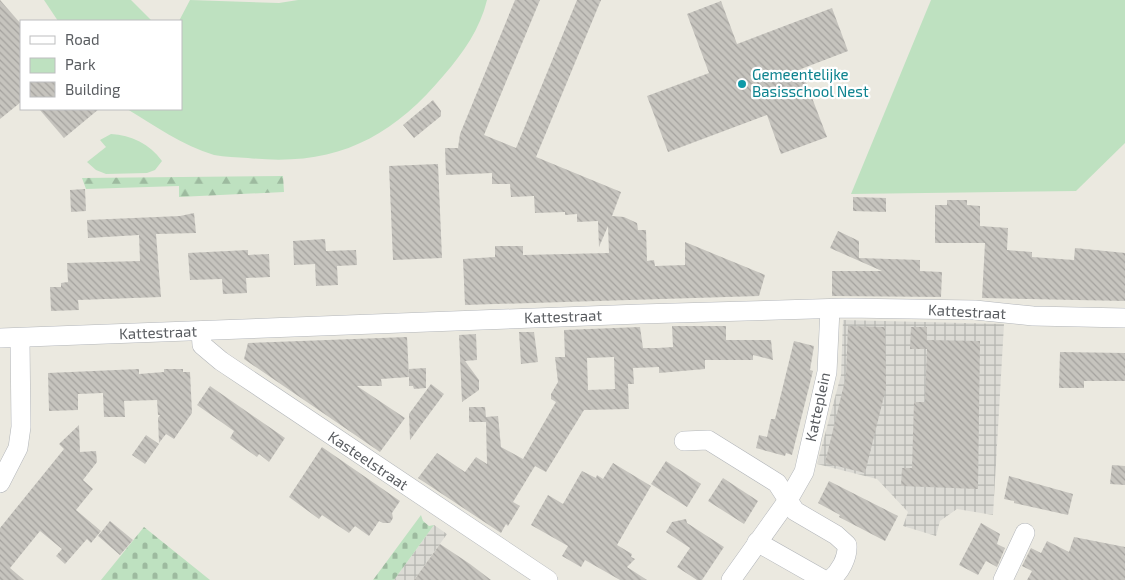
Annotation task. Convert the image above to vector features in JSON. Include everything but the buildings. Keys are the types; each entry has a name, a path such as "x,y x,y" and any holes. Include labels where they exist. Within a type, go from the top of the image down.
{"street":[{"name":"Kattestraat","path":"0,338 640,314 830,309 975,310 1033,316 1125,318"},
{"name":"Katteplein","path":"731,580 788,500 804,472 827,372 830,309"},
{"name":"Kasteelstraat","path":"201,331 202,344 221,361 548,580"},
{"path":"0,483 18,448 22,427 20,338"},
{"path":"684,441 708,440 777,483 795,511 836,535 847,545 848,554 836,575 830,580"},
{"path":"1003,580 1024,534"},
{"path":"757,542 824,580"}],"shaded area":[{"path":"843,320 1004,324 993,515 957,509 940,521 936,536 903,526 908,512 877,479 817,464 841,375"},
{"path":"434,525 447,534 414,580 394,580"}],"green space":[{"path":"44,0 131,0 151,20 57,20"},
{"path":"190,0 279,3 298,0 487,0 475,31 458,58 424,98 403,117 381,132 358,144 333,153 307,158 279,160 214,155 180,141 129,110 182,110 182,20 180,20"},
{"path":"931,0 1125,0 1125,143 1076,191 851,194"},
{"path":"111,134 133,138 146,145 162,161 155,170 147,173 106,174 96,170 87,162 106,147 100,140"},
{"path":"283,176 284,192 179,197 179,186 86,189 82,178"},
{"path":"421,515 423,521 429,526 434,525 394,580 373,580"},
{"path":"144,527 210,580 101,580"}],"place":[{"name":"Gemeentelijke Basisschool Nest","path":"742,84"}]}
